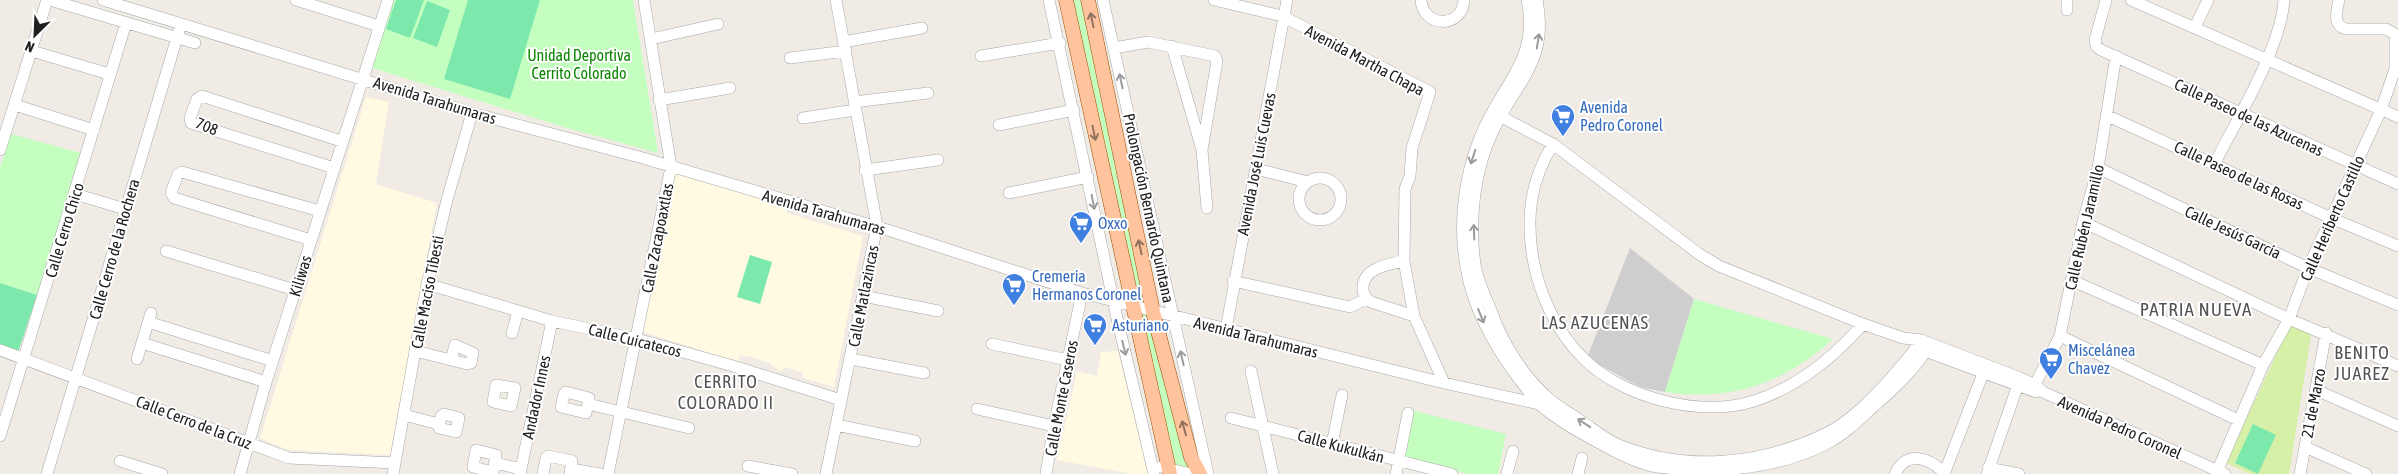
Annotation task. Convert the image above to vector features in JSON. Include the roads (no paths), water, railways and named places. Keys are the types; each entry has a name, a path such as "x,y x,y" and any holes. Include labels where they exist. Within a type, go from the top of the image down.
{"main road":[{"path":"1066,0 1169,471"},
{"name":"Prolongación Bernardo Quintana","path":"1088,0 1153,312 1191,457 1200,474"}],"street":[{"path":"0,150 49,0 195,43"},
{"name":"Avenida Tarahumaras","path":"103,0 122,3 181,24 363,78 472,113 877,226 1082,294 1444,383 1544,402"},
{"path":"296,0 379,26"},
{"name":"Kiliwas","path":"240,474 266,382 388,0"},
{"name":"Calle Zacapoaxtlas","path":"608,474 671,167 644,0"},
{"name":"Calle Matlazincas","path":"826,474 877,226 865,170 836,0"},
{"path":"1049,0 1060,43 1113,301 1153,470 1192,474"},
{"name":"Prolongación Bernardo Quintana","path":"1103,0 1208,474"},
{"name":"Avenida Martha Chapa","path":"1214,0 1282,16 1430,92 1412,148 1410,176 1404,189 1404,261 1414,316 1444,383"},
{"name":"Avenida José Luis Cuevas","path":"1226,329 1233,281 1256,169 1286,0"},
{"path":"1421,0 1425,14 1436,21 1442,22 1456,17 1462,10 1464,0"},
{"path":"1527,0 1536,17"},
{"path":"1537,0 1536,17 1524,59 1497,114 1480,136 1471,165 1464,201 1470,266 1505,342 1532,380 1544,402 1580,433 1615,452 1655,470 1687,464 1747,460 1810,445 1843,423 1873,397 1923,346"},
{"name":"Calle Paseo de las Azucenas","path":"2106,0 2095,40 2096,46 2100,50 2398,184"},
{"path":"2131,0 2398,117"},
{"path":"2195,27 2208,0"},
{"path":"2215,163 2267,59 2282,20 2284,0"},
{"name":"Calle Heriberto Castillo","path":"2219,473 2238,420 2263,365 2289,319 2308,268 2381,110 2395,69 2395,34 2389,30 2346,29 2340,26 2336,21 2338,0"},
{"name":"Calle Cerro Chico","path":"0,436 4,407 25,357 126,23"},
{"name":"Calle Cerro de la Rochera","path":"47,474 181,24"},
{"path":"651,38 718,24"},
{"path":"790,58 922,28"},
{"path":"1114,48 1148,42 1213,55 1216,58 1202,150"},
{"path":"981,56 1060,43"},
{"path":"1172,46 1202,150 1207,208"},
{"path":"32,51 110,74"},
{"name":"Calle Rubén Jaramillo","path":"2036,389 2060,336 2083,222 2098,168 2108,116 2116,56"},
{"path":"660,100 730,88"},
{"path":"804,118 854,106 928,93"},
{"name":"708","path":"334,168 191,123 190,118 196,99 202,96 342,141"},
{"path":"15,105 94,130"},
{"path":"999,125 1074,110"},
{"name":"Calle Maciso Tibesti","path":"394,469 427,284 446,200 472,113"},
{"name":"Avenida Pedro Coronel","path":"1497,114 1553,144 1711,262 1863,324 2036,389 2219,473"},
{"name":"Calle Paseo de las Rosas","path":"2108,116 2215,163 2331,218 2398,246"},
{"path":"1553,144 1538,171 1529,204 1530,239 1536,273 1546,304 1573,347 1584,360 1619,383 1646,395 1676,404 1708,407 1753,401 1782,390 1810,374 1863,324"},
{"path":"865,170 938,160"},
{"name":"Calle Jesús García","path":"2098,168 2308,268 2398,305"},
{"path":"1256,169 1308,182"},
{"path":"311,240 174,198 172,194 178,174 182,172 320,211"},
{"path":"1009,192 1088,178"},
{"path":"75,194 125,209"},
{"path":"2083,222 2289,319 2326,333 2398,366"},
{"path":"166,251 295,290"},
{"path":"1404,261 1384,265 1371,272 1365,278 1362,287 1366,299 1385,308 1414,316"},
{"path":"2071,280 2263,365"},
{"path":"1233,281 1350,307 1366,299"},
{"name":"Calle Cuicatecos","path":"427,284 552,321 637,339 733,366 841,400"},
{"name":"Calle Monte Caseros","path":"1046,474 1054,426 1082,294"},
{"path":"863,296 938,311"},
{"path":"512,333 518,311"},
{"path":"137,359 150,318 273,361"},
{"name":"Andador Innes","path":"520,472 552,321"},
{"name":"21 de Marzo","path":"2300,474 2326,333"},
{"path":"2060,336 2238,420"},
{"path":"142,343 266,382"},
{"path":"992,344 1068,360"},
{"name":"Calle Cerro de la Cruz","path":"0,350 25,357 76,378 296,460 394,469"},
{"path":"415,351 451,360"},
{"path":"851,359 924,373"},
{"path":"1894,474 1906,461 1915,458 1925,459 1934,463 1944,474 1985,369"},
{"path":"1251,371 1273,474"},
{"path":"2018,382 1987,471 2019,474"},
{"path":"2316,390 2398,426"},
{"path":"1332,444 1342,395"},
{"path":"514,397 534,402"},
{"path":"1544,402 1617,444 1657,457 1687,464"},
{"path":"588,404 689,428"},
{"path":"977,409 1054,426"},
{"path":"1396,474 1408,413"},
{"path":"404,415 439,424"},
{"name":"Calle Kukulkán","path":"1231,418 1452,474"},
{"path":"836,425 915,441"},
{"path":"2305,447 2366,474"},
{"path":"1508,474 1513,451"},
{"path":"544,474 546,458 548,456 570,460 572,462 570,472 600,474"},
{"path":"1578,474 1582,458"},
{"path":"120,461 162,474"},
{"path":"495,463 520,472"},
{"path":"748,466 792,474"}],"place":[{"name":"Avenida Pedro Coronel","path":"1563,137"},
{"name":"Oxxo","path":"1081,244"},
{"name":"Cremería Hermanos Coronel","path":"1014,306"},
{"name":"Asturiano","path":"1095,346"},
{"name":"Miscelánea Chavez","path":"2051,380"}],"district":[{"name":"PATRIA NUEVA","path":"2196,309"},
{"name":"LAS AZUCENAS","path":"1595,323"},
{"name":"BENITO JUAREZ","path":"2362,363"},
{"name":"CERRITO COLORADO II","path":"726,392"}],"park label":[{"name":"Unidad Deportiva Cerrito Colorado","path":"579,64"}]}
